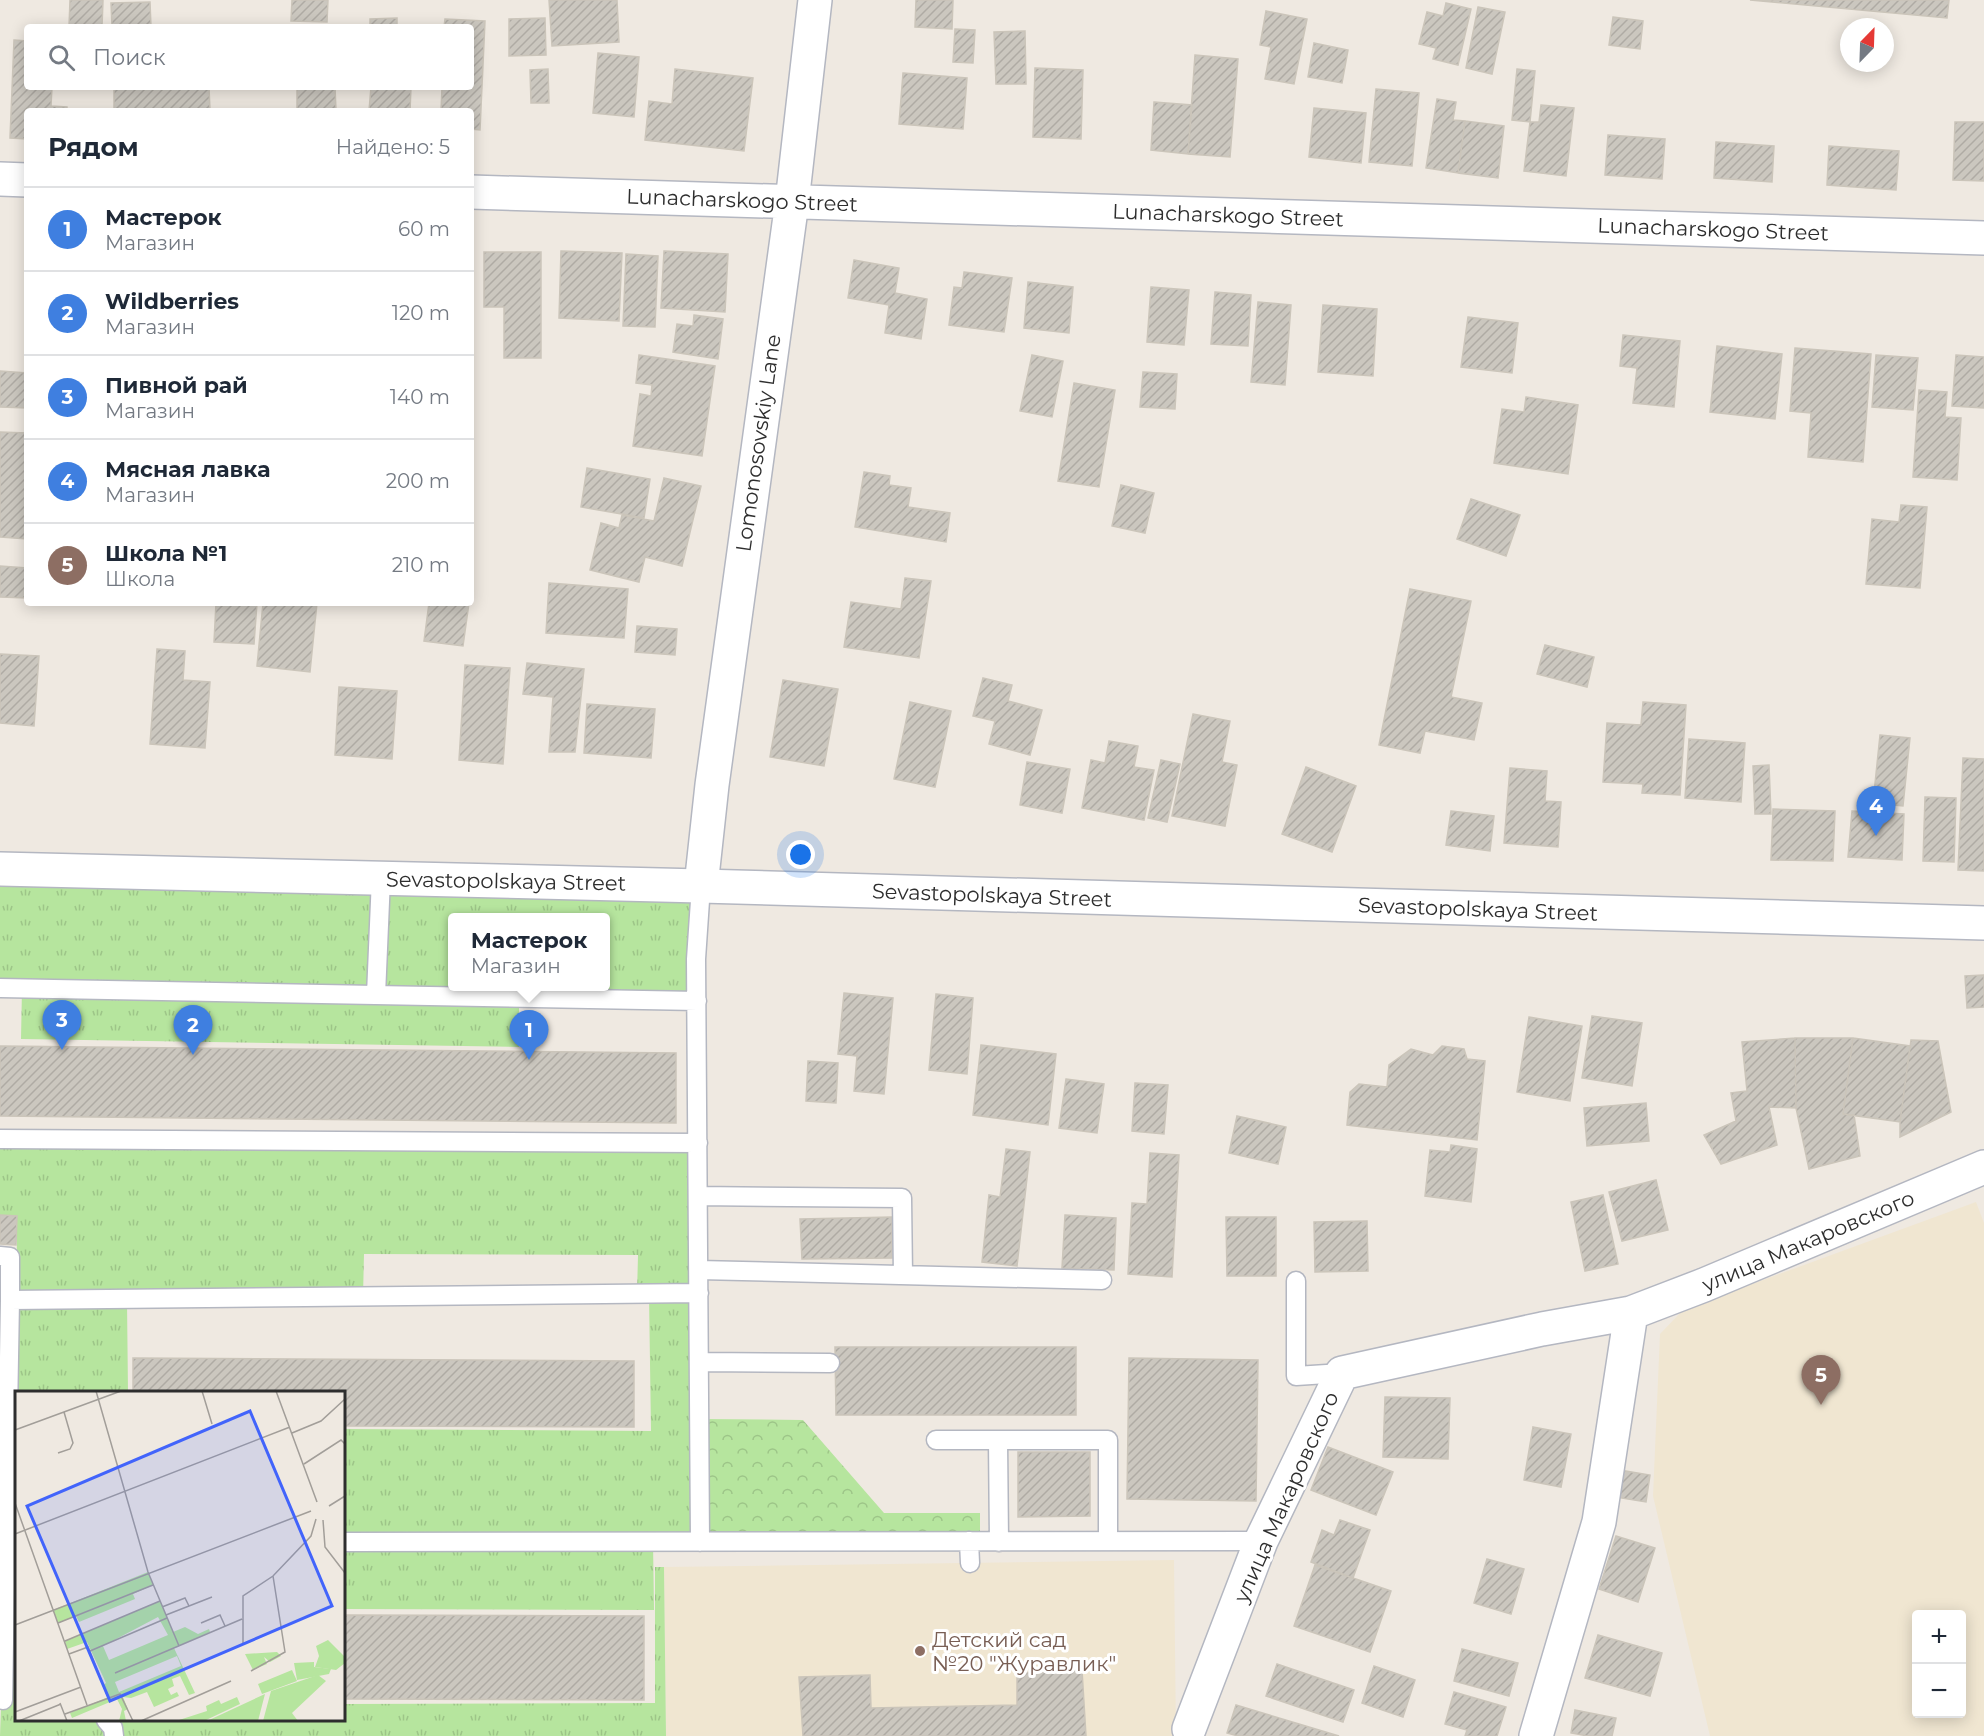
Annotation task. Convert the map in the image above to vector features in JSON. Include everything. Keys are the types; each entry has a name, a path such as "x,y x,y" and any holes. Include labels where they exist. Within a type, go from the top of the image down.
{"street":[{"name":"Lomonosovskiy Lane","path":"701,886 713,774 792,202 815,0"},
{"path":"0,179 24,180"},
{"name":"Lunacharskogo Street","path":"474,192 1984,238"},
{"name":"Sevastopolskaya Street","path":"0,869 701,886 1984,923"},
{"name":"улица Макаровского","path":"1189,1729 1261,1541 1342,1373 1542,1329 1631,1313 1704,1286 1984,1167"},
{"path":"1536,1736 1599,1522 1631,1313"}],"lane":[{"path":"376,994 381,878"},
{"path":"700,1542 696,959 701,886"},
{"path":"0,988 697,1001"},
{"path":"0,1139 698,1143"},
{"path":"698,1196 902,1198 903,1275"},
{"path":"0,1256 10,1257 6,1701"},
{"path":"699,1270 1102,1280"},
{"path":"1296,1281 1296,1376 1342,1373"},
{"path":"10,1300 699,1293"},
{"path":"699,1362 830,1363"},
{"path":"936,1440 1108,1440 1108,1541"},
{"path":"998,1440 999,1542"},
{"path":"969,1541 970,1563"},
{"path":"345,1542 1261,1541"},
{"path":"108,1721 113,1728 114,1736"}],"shaded area":[{"path":"1976,1202 1984,1223 1984,1736 1710,1736 1653,1496 1660,1334 1684,1309"},
{"name":"Детский сад №20 \"Журавлик\"","path":"1174,1560 1176,1736 666,1736 664,1567"}],"green space":[{"path":"0,869 701,886 697,1001 519,998 519,1047 21,1039 22,988 0,988"},
{"path":"0,1139 698,1143 700,1542 653,1542 654,1610 345,1609 345,1429 651,1431 649,1295 637,1294 638,1255 364,1254 363,1297 127,1301 128,1391 16,1391 17,1216 0,1215"},
{"path":"700,1419 803,1420 884,1513 980,1513 980,1542 700,1542"},
{"path":"655,1567 664,1567 666,1736 0,1736 5,1594 15,1594 15,1721 345,1721 345,1704 655,1703"}],"building":[{"path":"70,0 103,0 102,24 69,24"},
{"path":"292,0 328,0 327,22 291,21"},
{"path":"549,0 617,0 619,42 552,46"},
{"path":"916,0 953,0 952,29 915,27"},
{"path":"1750,0 1949,0 1947,18"},
{"path":"150,2 151,24 112,24 111,3"},
{"path":"1446,3 1471,9 1458,65 1433,59 1436,48 1419,44 1427,12 1443,16"},
{"path":"1478,7 1505,12 1492,74 1466,68"},
{"path":"1266,11 1307,19 1294,84 1265,79 1271,47 1260,45"},
{"path":"1613,17 1643,21 1640,49 1609,45"},
{"path":"397,18 397,24 370,24 370,19"},
{"path":"545,18 546,55 509,56 509,19"},
{"path":"445,19 485,21 480,130 474,129 474,108 441,108 442,90 474,90 474,24 444,24"},
{"path":"955,29 975,30 973,63 953,62"},
{"path":"1025,31 1026,84 996,84 994,32"},
{"path":"14,40 24,41 24,90 52,90 51,106 67,108 24,108 24,139 10,138"},
{"path":"1314,43 1348,50 1342,83 1308,77"},
{"path":"598,53 639,57 634,117 593,113"},
{"path":"1195,55 1238,59 1230,157 1188,154"},
{"path":"1035,68 1083,70 1081,139 1033,137"},
{"path":"548,69 549,103 531,103 530,70"},
{"path":"675,69 753,78 744,151 645,140 649,101 672,104"},
{"path":"1517,69 1535,71 1530,122 1512,120"},
{"path":"903,73 967,78 963,129 899,124"},
{"path":"1376,89 1419,93 1412,166 1369,162"},
{"path":"114,90 209,90 210,108 114,108"},
{"path":"297,90 335,90 336,108 297,108"},
{"path":"371,90 411,90 410,108 369,108"},
{"path":"1437,99 1456,102 1453,120 1465,121 1458,173 1426,168"},
{"path":"1154,102 1192,105 1188,154 1151,150"},
{"path":"1541,105 1574,108 1566,176 1524,171 1530,122 1539,122"},
{"path":"1314,108 1366,113 1361,163 1309,157"},
{"path":"1465,121 1504,126 1498,178 1458,173"},
{"path":"1955,122 1984,122 1984,181 1953,180"},
{"path":"1608,135 1665,139 1662,179 1605,175"},
{"path":"1716,142 1774,146 1772,182 1714,178"},
{"path":"1829,146 1899,151 1896,190 1827,185"},
{"path":"561,251 622,253 619,321 559,318"},
{"path":"664,251 728,254 725,312 661,308"},
{"path":"484,252 541,252 541,358 504,358 504,307 484,307"},
{"path":"626,254 658,256 655,327 623,326"},
{"path":"854,260 899,268 895,293 927,299 921,339 885,333 889,305 848,298"},
{"path":"964,272 1012,278 1004,332 949,325 954,287 962,288"},
{"path":"1028,282 1073,287 1069,333 1024,328"},
{"path":"1151,287 1189,290 1184,345 1147,342"},
{"path":"1215,292 1251,295 1248,346 1211,344"},
{"path":"1258,302 1291,305 1285,385 1251,382"},
{"path":"1323,305 1377,309 1373,376 1318,372"},
{"path":"694,315 723,319 718,359 673,352 677,324 693,326"},
{"path":"1468,317 1518,323 1512,373 1461,367"},
{"path":"1623,335 1680,341 1674,407 1633,403 1637,368 1620,366"},
{"path":"1717,346 1782,354 1775,419 1710,412"},
{"path":"1795,348 1871,354 1863,462 1808,457 1811,413 1790,411"},
{"path":"639,355 715,366 702,456 633,446 640,394 651,396 652,385 636,383"},
{"path":"1032,355 1063,361 1052,417 1020,411"},
{"path":"1876,355 1918,358 1913,410 1872,407"},
{"path":"1956,355 1984,357 1984,408 1952,406"},
{"path":"0,371 24,373 24,408 0,407"},
{"path":"1143,372 1177,374 1175,409 1140,407"},
{"path":"1074,383 1115,390 1099,487 1058,481"},
{"path":"1919,390 1947,392 1945,417 1961,418 1957,480 1913,477"},
{"path":"1526,397 1578,405 1568,474 1494,463 1502,409 1524,412"},
{"path":"0,432 24,433 24,539 0,537"},
{"path":"587,468 650,479 644,518 581,507"},
{"path":"864,472 890,476 889,485 911,488 908,507 950,513 946,542 855,527"},
{"path":"664,478 701,486 682,566 645,557 639,582 590,570 601,523 619,528 622,515 654,521"},
{"path":"1121,485 1154,493 1145,533 1112,526"},
{"path":"1471,499 1520,515 1506,556 1457,539"},
{"path":"1901,505 1927,507 1920,588 1866,584 1872,519 1899,522"},
{"path":"0,566 24,568 24,598 0,597"},
{"path":"905,578 931,581 919,658 844,647 851,602 901,609"},
{"path":"549,583 628,589 624,638 546,633"},
{"path":"1410,589 1471,601 1451,697 1482,703 1474,740 1425,731 1420,753 1379,745"},
{"path":"216,606 257,606 254,644 214,642"},
{"path":"263,606 317,606 310,672 257,666"},
{"path":"429,606 469,606 463,646 424,641"},
{"path":"637,626 677,629 675,655 635,652"},
{"path":"1545,645 1594,657 1587,687 1537,674"},
{"path":"157,649 185,651 183,680 210,682 205,748 150,744"},
{"path":"0,654 39,656 34,726 0,723"},
{"path":"527,663 584,669 575,752 549,752 553,697 523,694"},
{"path":"465,665 510,668 503,764 459,760"},
{"path":"983,678 1012,685 1008,701 1042,710 1030,755 989,744 995,721 973,716"},
{"path":"783,680 838,689 824,766 770,757"},
{"path":"339,687 397,691 392,759 335,755"},
{"path":"910,702 951,711 935,787 894,779"},
{"path":"1643,702 1686,705 1680,795 1642,793 1643,784 1603,782 1607,723 1641,725"},
{"path":"587,704 655,709 651,758 584,753"},
{"path":"1193,714 1230,721 1222,762 1237,765 1225,826 1172,816"},
{"path":"1880,735 1910,738 1903,806 1873,803"},
{"path":"1689,739 1745,743 1741,802 1685,798"},
{"path":"1109,741 1138,746 1134,767 1154,770 1144,820 1082,808 1091,760 1105,763"},
{"path":"1963,758 1984,759 1984,871 1958,870"},
{"path":"1161,760 1180,764 1167,822 1148,818"},
{"path":"1027,762 1070,769 1062,813 1020,805"},
{"path":"1769,765 1771,814 1755,814 1753,766"},
{"path":"1306,767 1356,786 1332,852 1282,834"},
{"path":"1510,768 1547,771 1545,801 1561,802 1558,847 1504,843"},
{"path":"1925,797 1956,798 1954,862 1923,861"},
{"path":"1773,809 1835,811 1833,861 1771,860"},
{"path":"1451,811 1494,816 1490,851 1446,845"},
{"path":"1852,811 1904,814 1902,860 1848,857"},
{"path":"1984,975 1984,1007 1967,1008 1965,976"},
{"path":"844,993 893,998 884,1094 854,1091 857,1056 838,1054"},
{"path":"936,994 973,998 967,1074 929,1070"},
{"path":"1592,1016 1642,1023 1632,1086 1582,1078"},
{"path":"1529,1017 1582,1026 1570,1101 1517,1092"},
{"path":"1795,1038 1796,1108 1769,1107 1777,1145 1721,1164 1704,1135 1736,1121 1731,1093 1747,1091 1742,1042"},
{"path":"1795,1038 1853,1038 1843,1114 1854,1115 1860,1156 1809,1169 1796,1108"},
{"path":"1853,1038 1910,1046 1900,1122 1843,1114"},
{"path":"1911,1040 1938,1041 1951,1112 1900,1137 1900,1122"},
{"path":"981,1045 1056,1054 1048,1125 973,1115"},
{"path":"0,1046 676,1053 676,1123 0,1116"},
{"path":"1442,1046 1464,1049 1467,1059 1485,1061 1477,1140 1347,1125 1350,1092 1359,1084 1387,1087 1389,1065 1411,1049 1433,1055"},
{"path":"808,1061 838,1063 836,1103 806,1101"},
{"path":"1066,1079 1104,1084 1097,1133 1059,1128"},
{"path":"1135,1083 1168,1085 1164,1134 1132,1131"},
{"path":"1646,1103 1649,1141 1587,1146 1584,1108"},
{"path":"1237,1116 1286,1127 1278,1164 1229,1153"},
{"path":"1451,1145 1477,1149 1471,1202 1425,1196 1430,1150 1450,1152"},
{"path":"1006,1149 1030,1152 1017,1266 982,1262 989,1195 1000,1197"},
{"path":"1150,1153 1179,1155 1172,1277 1128,1274 1132,1203 1147,1204"},
{"path":"1656,1180 1668,1230 1622,1241 1609,1192"},
{"path":"1603,1195 1618,1264 1585,1271 1571,1202"},
{"path":"0,1215 17,1216 16,1245 0,1244"},
{"path":"1065,1215 1116,1218 1114,1270 1062,1268"},
{"path":"892,1217 892,1258 802,1259 800,1219"},
{"path":"1226,1217 1276,1217 1276,1276 1227,1276"},
{"path":"1367,1221 1368,1271 1315,1272 1314,1222"},
{"path":"835,1347 1076,1347 1076,1415 836,1415"},
{"path":"133,1358 634,1361 634,1427 345,1426 345,1391 133,1391"},
{"path":"1129,1358 1258,1360 1256,1501 1127,1499"},
{"path":"1385,1397 1450,1398 1448,1459 1383,1457"},
{"path":"1533,1427 1571,1434 1561,1487 1524,1480"},
{"path":"1328,1447 1393,1472 1376,1515 1311,1490"},
{"path":"1018,1452 1090,1452 1090,1516 1018,1517"},
{"path":"1614,1469 1650,1475 1646,1502 1609,1496"},
{"path":"1340,1520 1370,1530 1353,1578 1311,1562 1322,1530 1334,1535"},
{"path":"1616,1536 1655,1548 1638,1602 1599,1589"},
{"path":"1487,1559 1524,1569 1511,1614 1474,1603"},
{"path":"1315,1565 1391,1591 1370,1652 1294,1626"},
{"path":"345,1615 644,1616 644,1700 345,1699"},
{"path":"1598,1635 1662,1653 1650,1696 1585,1678"},
{"path":"1462,1649 1518,1663 1509,1696 1454,1681"},
{"path":"1277,1664 1354,1690 1343,1722 1266,1696"},
{"path":"1374,1666 1415,1680 1403,1717 1362,1703"},
{"path":"1082,1670 1086,1736 803,1736 799,1677 870,1675 871,1708 1017,1705 1017,1673"},
{"path":"1454,1692 1506,1707 1497,1736 1465,1736 1467,1730 1445,1724"},
{"path":"1236,1705 1339,1736 1238,1736 1227,1733"},
{"path":"1575,1710 1616,1718 1612,1736 1571,1733"}],"place":[{"name":"Мясная лавка","path":"1876,836"},
{"name":"Пивной рай","path":"62,1050"},
{"name":"Wildberries","path":"193,1055"},
{"name":"Мастерок","path":"529,1060"},
{"name":"Школа №1","path":"1821,1405"},
{"name":"Детский сад №20 \"Журавлик\"","path":"920,1651"}]}
